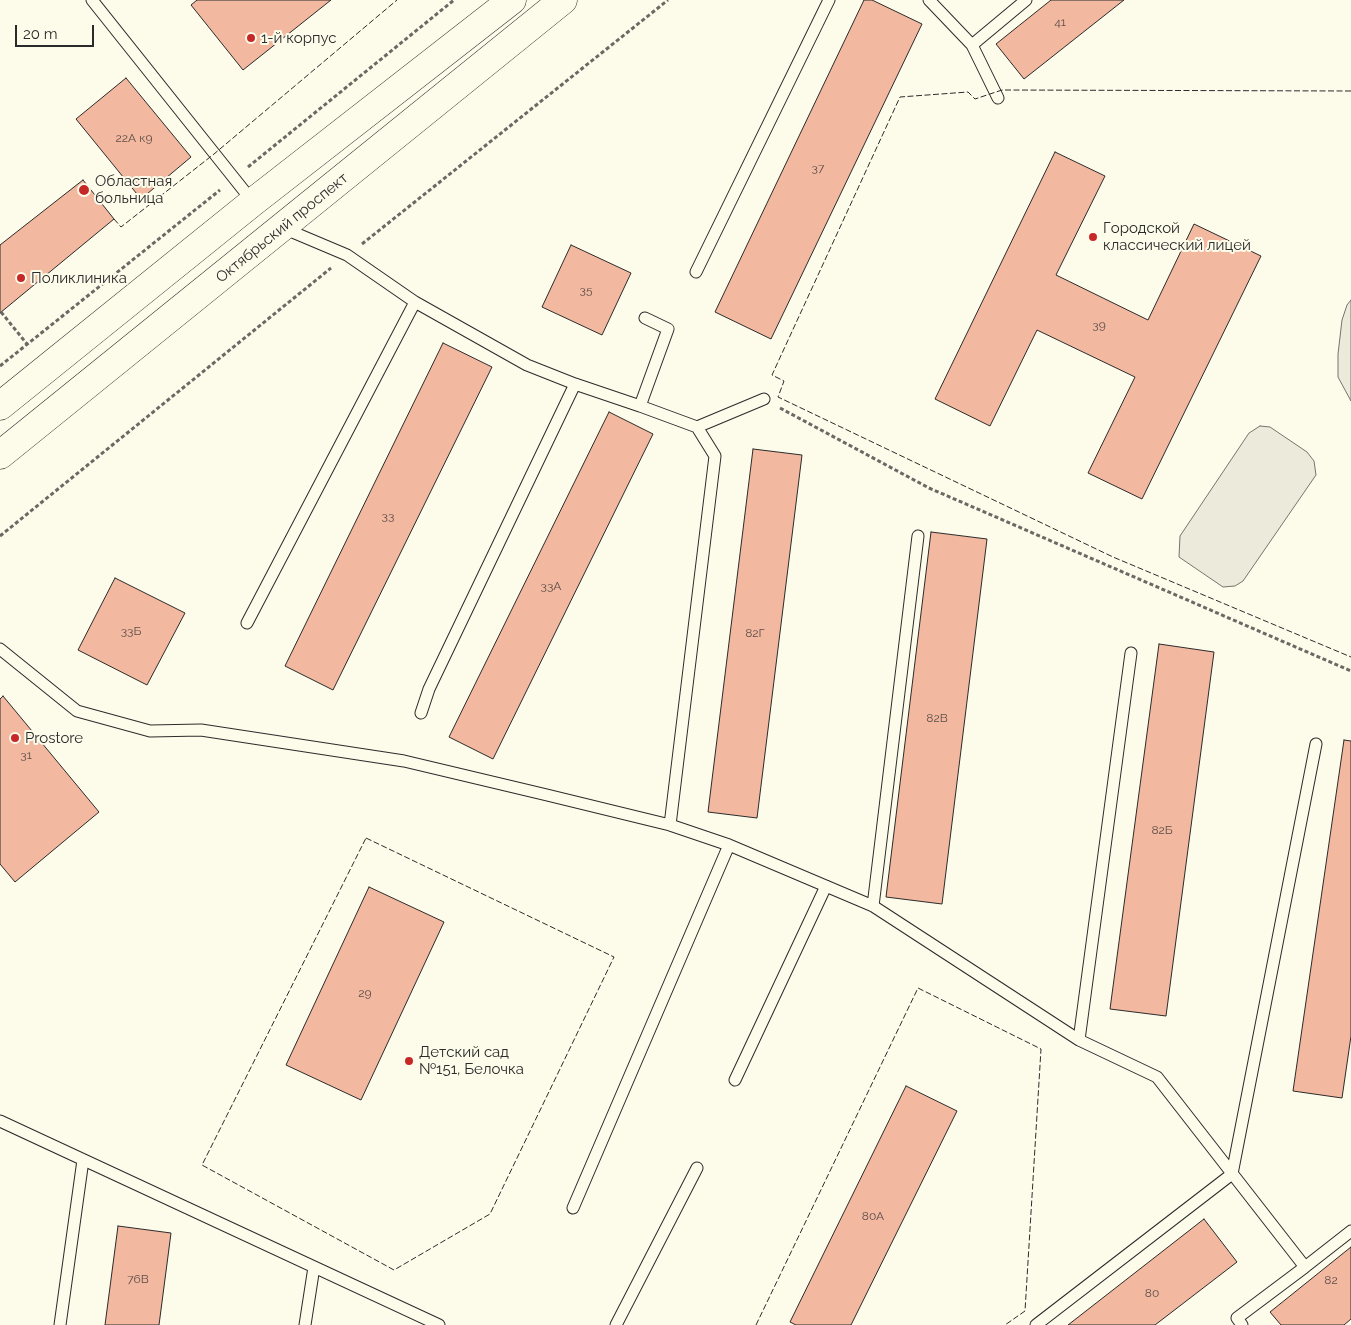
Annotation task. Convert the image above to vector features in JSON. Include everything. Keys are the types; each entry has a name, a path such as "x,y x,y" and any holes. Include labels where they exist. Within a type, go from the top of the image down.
{"main road":[{"path":"0,406 253,202 512,0"},
{"name":"Октябрьский проспект","path":"0,455 563,0"}],"lane":[{"path":"92,0 253,202"},
{"path":"696,272 829,0"},
{"path":"929,0 972,45 998,98"},
{"path":"972,45 1026,0"},
{"path":"282,228 347,255 415,302 527,365 697,427 715,456 670,826"},
{"path":"248,622 415,302"},
{"path":"640,406 668,329 644,318"},
{"path":"420,713 429,689 575,384"},
{"path":"697,427 764,399"},
{"path":"873,906 918,536"},
{"path":"0,649 77,711 150,731 201,730 404,761 670,826 729,845 873,906 1080,1040 1157,1077 1305,1267"},
{"path":"1080,1040 1131,653"},
{"path":"1036,1325 1232,1174 1316,744"},
{"path":"573,1208 729,845"},
{"path":"735,1080 826,886"},
{"path":"0,1121 439,1325"},
{"path":"60,1325 83,1160"},
{"path":"616,1325 697,1168"},
{"path":"1242,1325 1237,1318 1351,1231"},
{"path":"305,1325 314,1267"}],"path":[{"path":"1,312 27,344"},
{"path":"764,399 930,488 1351,671"}],"shaded area":[{"path":"1351,300 1351,401 1338,377 1338,354 1342,320 1347,305"},
{"path":"1260,426 1270,427 1307,452 1314,461 1316,475 1243,581 1235,586 1223,587 1179,557 1180,536 1249,433"}],"building":[{"name":"1-й корпус","path":"197,0 331,0 243,70 191,5"},
{"path":"864,0 872,0 922,24 771,339 715,312"},
{"path":"1051,0 1124,0 1024,79 996,44"},
{"path":"126,78 191,157 141,199 76,119"},
{"name":"Городской классический лицей","path":"1055,152 1105,176 1056,275 1148,320 1194,224 1261,256 1142,499 1088,473 1135,377 1037,330 990,426 935,399"},
{"name":"Поликлиника","path":"83,180 114,219 0,313 0,245"},
{"path":"571,245 631,273 602,335 542,307"},
{"path":"443,343 492,367 333,690 285,666"},
{"path":"609,412 653,434 493,759 449,737"},
{"path":"753,449 802,455 757,818 708,812"},
{"path":"931,532 987,539 942,904 886,897"},
{"path":"115,578 185,613 147,685 78,650"},
{"path":"1159,644 1214,652 1166,1016 1110,1009"},
{"path":"3,696 99,812 15,882 0,864 0,699"},
{"path":"1344,740 1351,741 1351,1036 1342,1098 1293,1091"},
{"path":"369,887 444,922 361,1100 286,1065"},
{"path":"906,1086 957,1111 851,1325 796,1325 790,1322"},
{"path":"1204,1219 1237,1262 1155,1325 1068,1325"},
{"path":"118,1226 171,1233 159,1325 105,1325"},
{"path":"1351,1247 1351,1319 1344,1325 1281,1325 1270,1312"}],"fence":[{"path":"114,219 121,227 214,154 397,0"},
{"path":"1351,91 1002,90 975,99 968,92 900,97 772,375 784,381 778,397 1113,557 1351,657"},
{"path":"366,838 614,957 490,1214 394,1270 202,1165 366,838"},
{"path":"756,1325 918,988 1041,1049 1025,1311 1005,1325"}],"place":[{"name":"1-й корпус","path":"251,38"},
{"name":"Областная больница","path":"84,190"},
{"name":"Городской классический лицей","path":"1093,237"},
{"name":"Поликлиника","path":"21,278"},
{"name":"Prostore","path":"15,738"},
{"name":"Детский сад №151, Белочка","path":"409,1061"}]}
